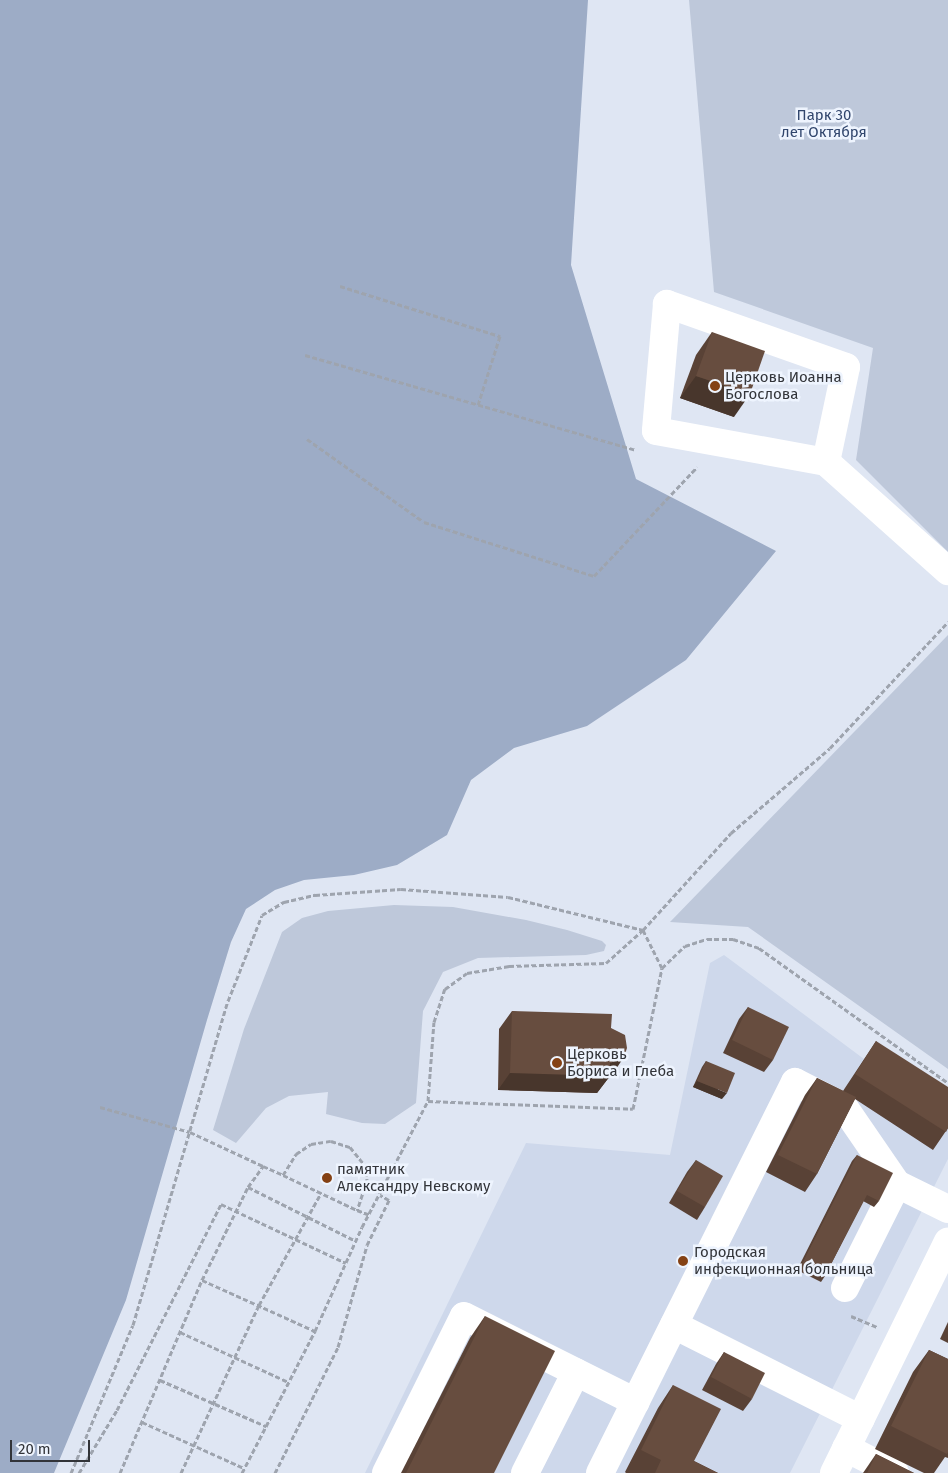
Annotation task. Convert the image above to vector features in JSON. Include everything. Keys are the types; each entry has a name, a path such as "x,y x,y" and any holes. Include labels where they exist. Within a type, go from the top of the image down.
{"street":[{"path":"826,462 846,367 667,304 656,431 826,462 948,571"},
{"path":"600,1473 795,1082 844,1107 897,1184 948,1209"},
{"path":"844,1288 897,1184"},
{"path":"834,1473 948,1241"},
{"path":"386,1473 464,1316 636,1402"},
{"path":"674,1325 861,1419"},
{"path":"526,1473 576,1372"},
{"path":"846,1448 895,1473"}],"path":[{"path":"340,286 500,336 478,404"},
{"path":"305,355 640,451"},
{"path":"307,439 424,522 594,576 697,467"},
{"path":"242,1473 315,1331 356,1241 428,1101 434,1022 445,989 467,973 509,966 606,963 643,930 731,833 830,748 948,622"},
{"path":"71,1473 133,1325 228,1001 249,942 262,915 284,902 315,895 401,889 508,897 643,930 662,968"},
{"path":"428,1101 633,1109 662,968 685,946 707,939 733,938 759,948 948,1083"},
{"path":"100,1107 190,1132 370,1216"},
{"path":"283,1175 296,1154 311,1144 331,1141 350,1147 364,1164 367,1180 357,1210"},
{"path":"121,1473 202,1280 248,1187 263,1166"},
{"path":"248,1187 311,1216 356,1241"},
{"path":"181,1473 260,1305 311,1216 321,1193"},
{"path":"276,1473 338,1347 367,1245 390,1200 380,1195"},
{"path":"79,1473 117,1410 221,1204 346,1263"},
{"path":"202,1280 315,1331"},
{"path":"180,1332 288,1382"},
{"path":"160,1380 266,1426"},
{"path":"142,1422 244,1468"}],"shaded area":[{"path":"0,0 588,0 571,265 636,479 776,551 686,660 587,726 514,748 471,780 447,835 397,865 354,875 304,880 275,890 246,909 231,942 207,1020 126,1300 54,1473 0,1473"},
{"name":"Городская инфекционная больница","path":"724,955 864,1059 948,1113 948,1159 790,1473 365,1473 526,1143 670,1155 710,963"}],"green space":[{"name":"Парк 30 лет Октября","path":"689,0 948,0 948,552 856,460 873,348 714,292"},
{"path":"948,635 948,1069 748,927 670,922"},
{"path":"394,905 453,907 526,920 567,930 602,941 606,945 604,951 586,955 478,958 443,972 423,1011 416,1103 385,1124 362,1123 326,1114 328,1092 289,1096 266,1108 236,1143 213,1130 244,1029 282,932 302,918 328,911"}],"building":[{"path":"712,332 765,351 750,394 696,376"},
{"path":"748,1007 789,1027 773,1060 732,1040"},
{"name":"Церковь Бориса и Глеба","path":"512,1011 612,1014 611,1028 625,1035 627,1048 624,1057 610,1063 610,1076 510,1073"},
{"path":"876,1041 948,1087 948,1128 946,1132 855,1074"},
{"path":"706,1061 735,1073 727,1093 697,1081"},
{"path":"817,1078 856,1097 817,1174 778,1155"},
{"path":"857,1155 893,1173 879,1201 867,1195 825,1276 802,1264"},
{"path":"696,1160 723,1176 705,1207 677,1191"},
{"path":"485,1316 555,1351 494,1473 406,1473"},
{"path":"929,1350 948,1359 947,1454 891,1426"},
{"path":"724,1352 765,1373 752,1399 711,1377"},
{"path":"673,1385 721,1409 694,1461 718,1473 655,1473 661,1460 641,1450"},
{"path":"876,1454 914,1473 867,1473"}],"place":[{"name":"Церковь Иоанна Богослова","path":"715,386"},
{"name":"Церковь Бориса и Глеба","path":"557,1063"},
{"name":"памятник Александру Невскому","path":"327,1178"},
{"name":"Городская инфекционная больница","path":"683,1261"}]}
